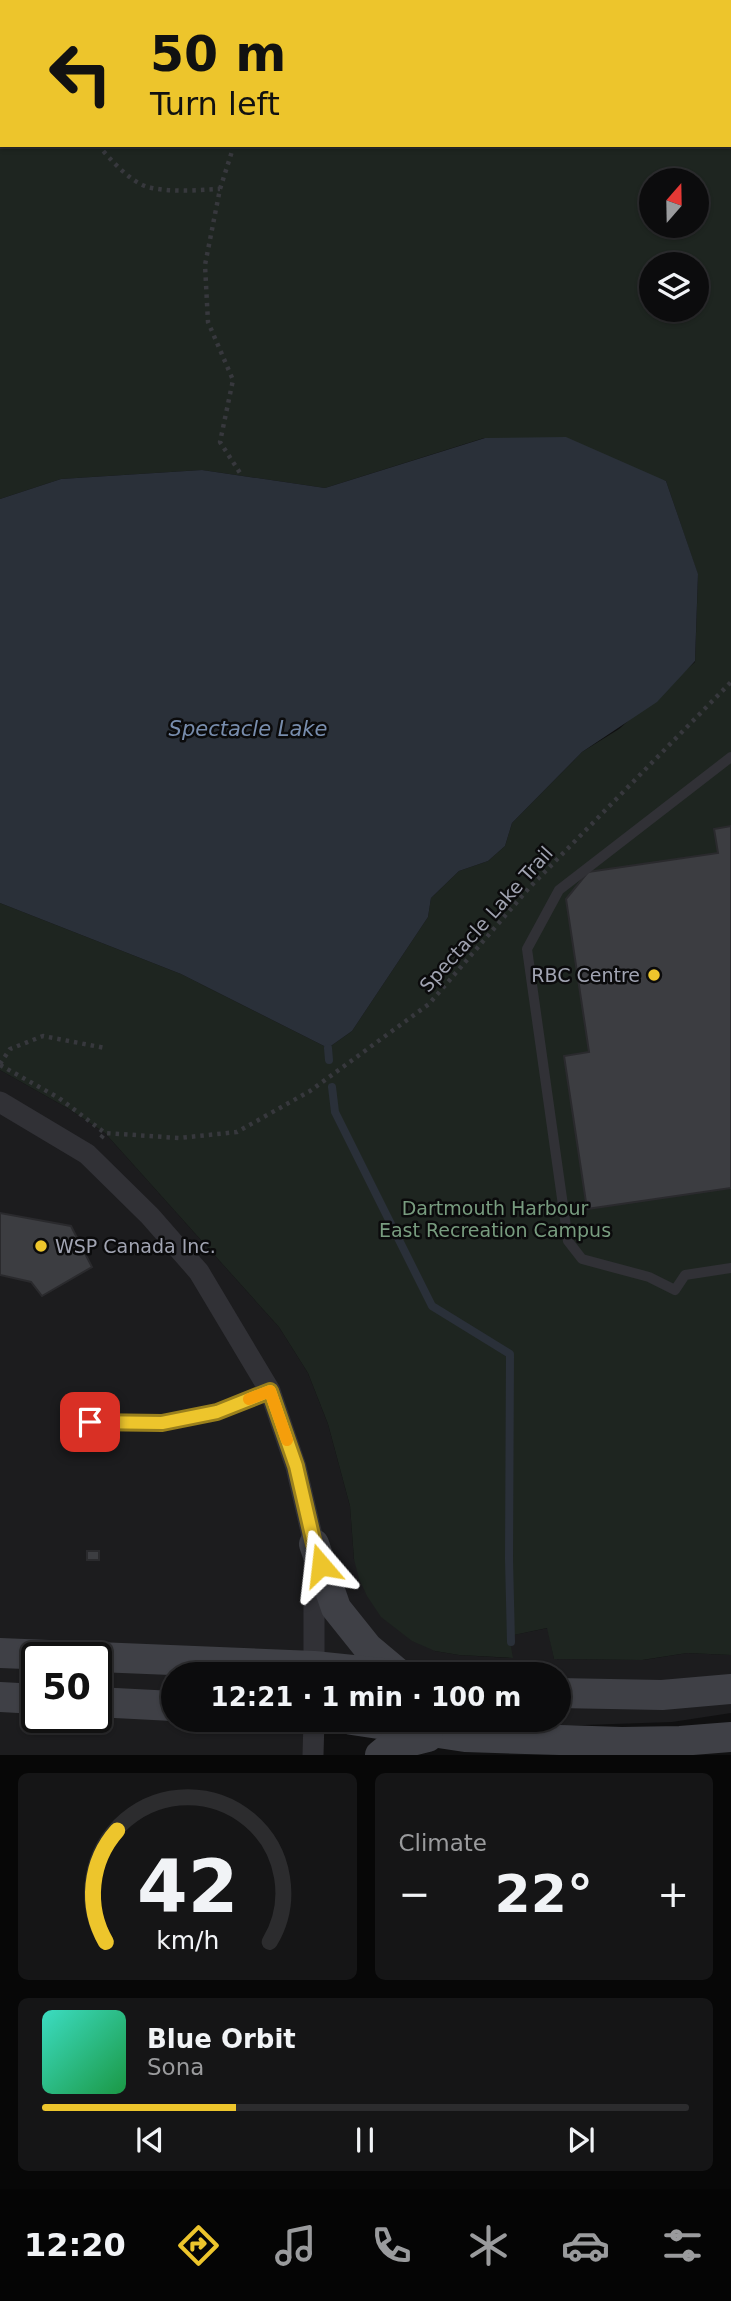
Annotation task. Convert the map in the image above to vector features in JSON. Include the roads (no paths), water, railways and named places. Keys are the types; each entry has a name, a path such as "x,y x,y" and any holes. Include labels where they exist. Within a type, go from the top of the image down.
{"main road":[{"path":"314,1544 336,1608 368,1648 385,1662"},
{"path":"0,1653 166,1662"},
{"path":"571,1693 662,1695 731,1689"},
{"path":"0,1697 21,1698"},
{"path":"112,1703 161,1705"},
{"path":"426,1732 466,1737 622,1742 731,1737"},
{"path":"380,1755 391,1746 438,1734"}],"street":[{"path":"0,1102 87,1154 150,1216 199,1272 270,1391 296,1466 314,1544 314,1662"},
{"path":"313,1755 314,1732"}],"lane":[{"path":"731,757 559,890 527,949 568,1241 582,1259 649,1276 675,1290 685,1275 731,1268"},
{"path":"65,1421 162,1423 217,1412 270,1391"}],"water":[{"name":"Spectacle Lake","path":"566,437 666,481 698,574 695,661 657,702 582,752 512,823 505,846 488,861 459,871 431,898 428,917 352,1031 328,1048 181,974 0,903 0,499 61,479 202,470 325,488 485,438"}],"waterway":[{"path":"328,1048 329,1060"},
{"path":"332,1087 335,1112 432,1306 510,1354 511,1642"}],"place":[{"name":"RBC Centre","path":"654,975"},
{"name":"WSP Canada Inc.","path":"41,1246"}],"park label":[{"name":"Dartmouth Harbour East Recreation Campus","path":"495,1219"}]}
